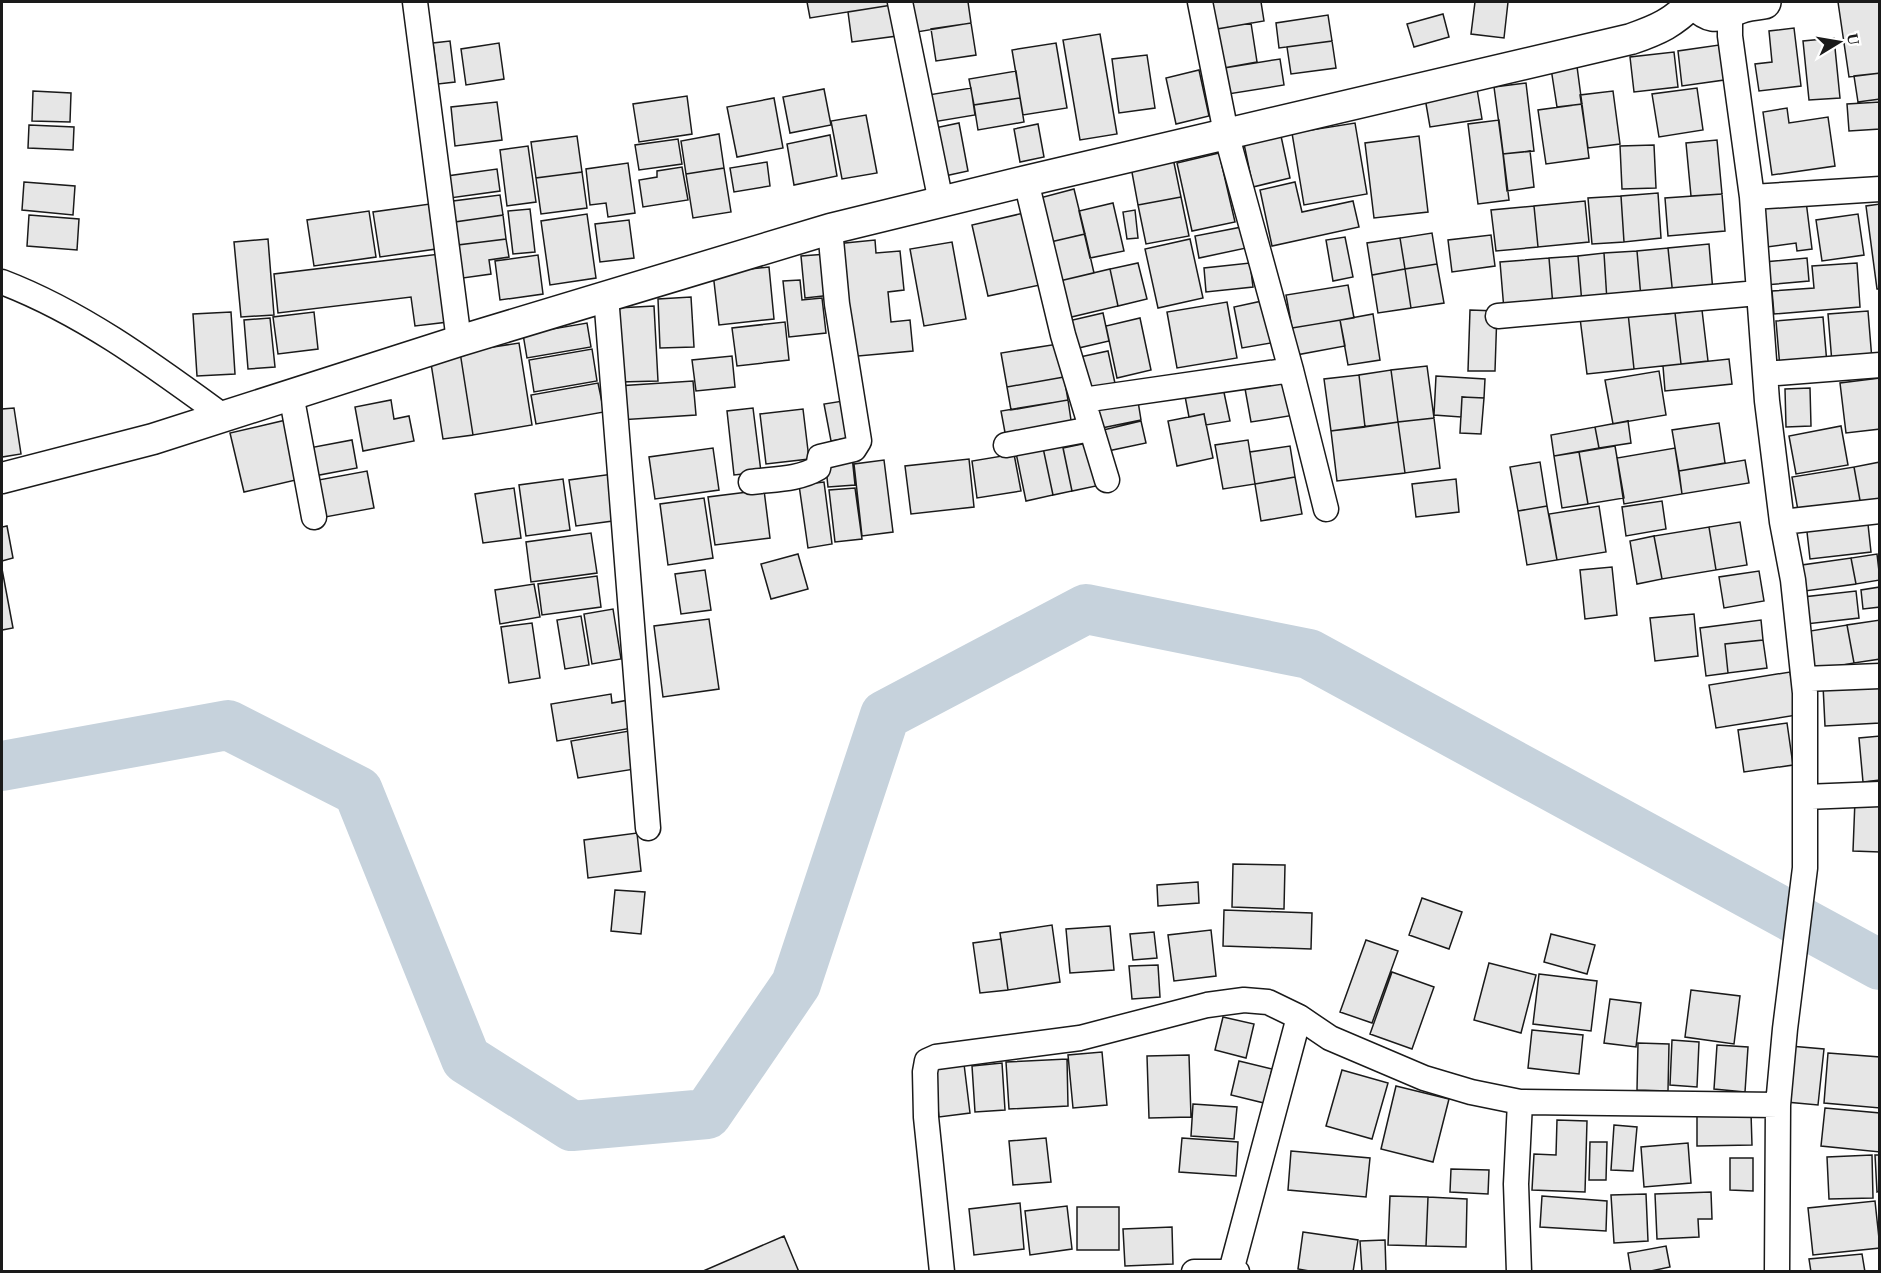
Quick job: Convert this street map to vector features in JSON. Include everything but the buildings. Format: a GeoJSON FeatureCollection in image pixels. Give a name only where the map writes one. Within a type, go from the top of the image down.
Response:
{"type":"FeatureCollection","features":[{"type":"Feature","properties":{"kind":"main road"},"geometry":{"type":"LineString","coordinates":[[1694,2],[1701,9],[1720,14],[1743,6]]}},
{"type":"Feature","properties":{"kind":"street"},"geometry":{"type":"LineString","coordinates":[[415,2],[459,341]]}},
{"type":"Feature","properties":{"kind":"street"},"geometry":{"type":"LineString","coordinates":[[900,2],[941,202]]}},
{"type":"Feature","properties":{"kind":"street"},"geometry":{"type":"LineString","coordinates":[[1200,2],[1226,133],[1291,370],[1326,509]]}},
{"type":"Feature","properties":{"kind":"street"},"geometry":{"type":"LineString","coordinates":[[2,478],[153,439],[459,341],[830,229],[1226,133],[1631,39],[1658,30],[1676,19],[1694,2]]}},
{"type":"Feature","properties":{"kind":"street"},"geometry":{"type":"LineString","coordinates":[[1743,6],[1730,36],[1752,197],[1765,374],[1782,522],[1793,580],[1804,679],[1805,868],[1778,1105],[1777,1272]]}},
{"type":"Feature","properties":{"kind":"street"},"geometry":{"type":"LineString","coordinates":[[1026,181],[1063,334],[1107,480]]}},
{"type":"Feature","properties":{"kind":"street"},"geometry":{"type":"LineString","coordinates":[[1752,197],[1880,189]]}},
{"type":"Feature","properties":{"kind":"street"},"geometry":{"type":"LineString","coordinates":[[751,482],[790,478],[810,473],[818,468],[820,457],[854,449],[858,445],[837,304],[830,229]]}},
{"type":"Feature","properties":{"kind":"street"},"geometry":{"type":"LineString","coordinates":[[2,282],[86,322],[159,369],[223,416]]}},
{"type":"Feature","properties":{"kind":"street"},"geometry":{"type":"LineString","coordinates":[[1498,316],[1758,293]]}},
{"type":"Feature","properties":{"kind":"street"},"geometry":{"type":"LineString","coordinates":[[606,296],[648,828]]}},
{"type":"Feature","properties":{"kind":"street"},"geometry":{"type":"LineString","coordinates":[[1765,374],[1880,365]]}},
{"type":"Feature","properties":{"kind":"street"},"geometry":{"type":"LineString","coordinates":[[1083,400],[1291,370]]}},
{"type":"Feature","properties":{"kind":"street"},"geometry":{"type":"LineString","coordinates":[[291,394],[314,517]]}},
{"type":"Feature","properties":{"kind":"street"},"geometry":{"type":"LineString","coordinates":[[1006,445],[1091,429]]}},
{"type":"Feature","properties":{"kind":"street"},"geometry":{"type":"LineString","coordinates":[[1782,522],[1880,511]]}},
{"type":"Feature","properties":{"kind":"street"},"geometry":{"type":"LineString","coordinates":[[1804,679],[1880,676]]}},
{"type":"Feature","properties":{"kind":"street"},"geometry":{"type":"LineString","coordinates":[[1805,797],[1880,794]]}},
{"type":"Feature","properties":{"kind":"street"},"geometry":{"type":"LineString","coordinates":[[942,1272],[926,1117],[925,1072],[927,1061],[930,1059],[1080,1038],[1207,1005],[1244,1000],[1268,1002],[1299,1017],[1330,1038],[1424,1078],[1471,1092],[1520,1102],[1778,1105]]}},
{"type":"Feature","properties":{"kind":"street"},"geometry":{"type":"LineString","coordinates":[[1194,1272],[1234,1271],[1299,1017]]}},
{"type":"Feature","properties":{"kind":"street"},"geometry":{"type":"LineString","coordinates":[[1519,1272],[1516,1184],[1520,1102]]}},
{"type":"Feature","properties":{"kind":"waterway"},"geometry":{"type":"LineString","coordinates":[[2,766],[228,725],[358,791],[466,1059],[572,1126],[707,1114],[796,984],[885,715],[1086,609],[1309,654],[1880,965]]}}]}
